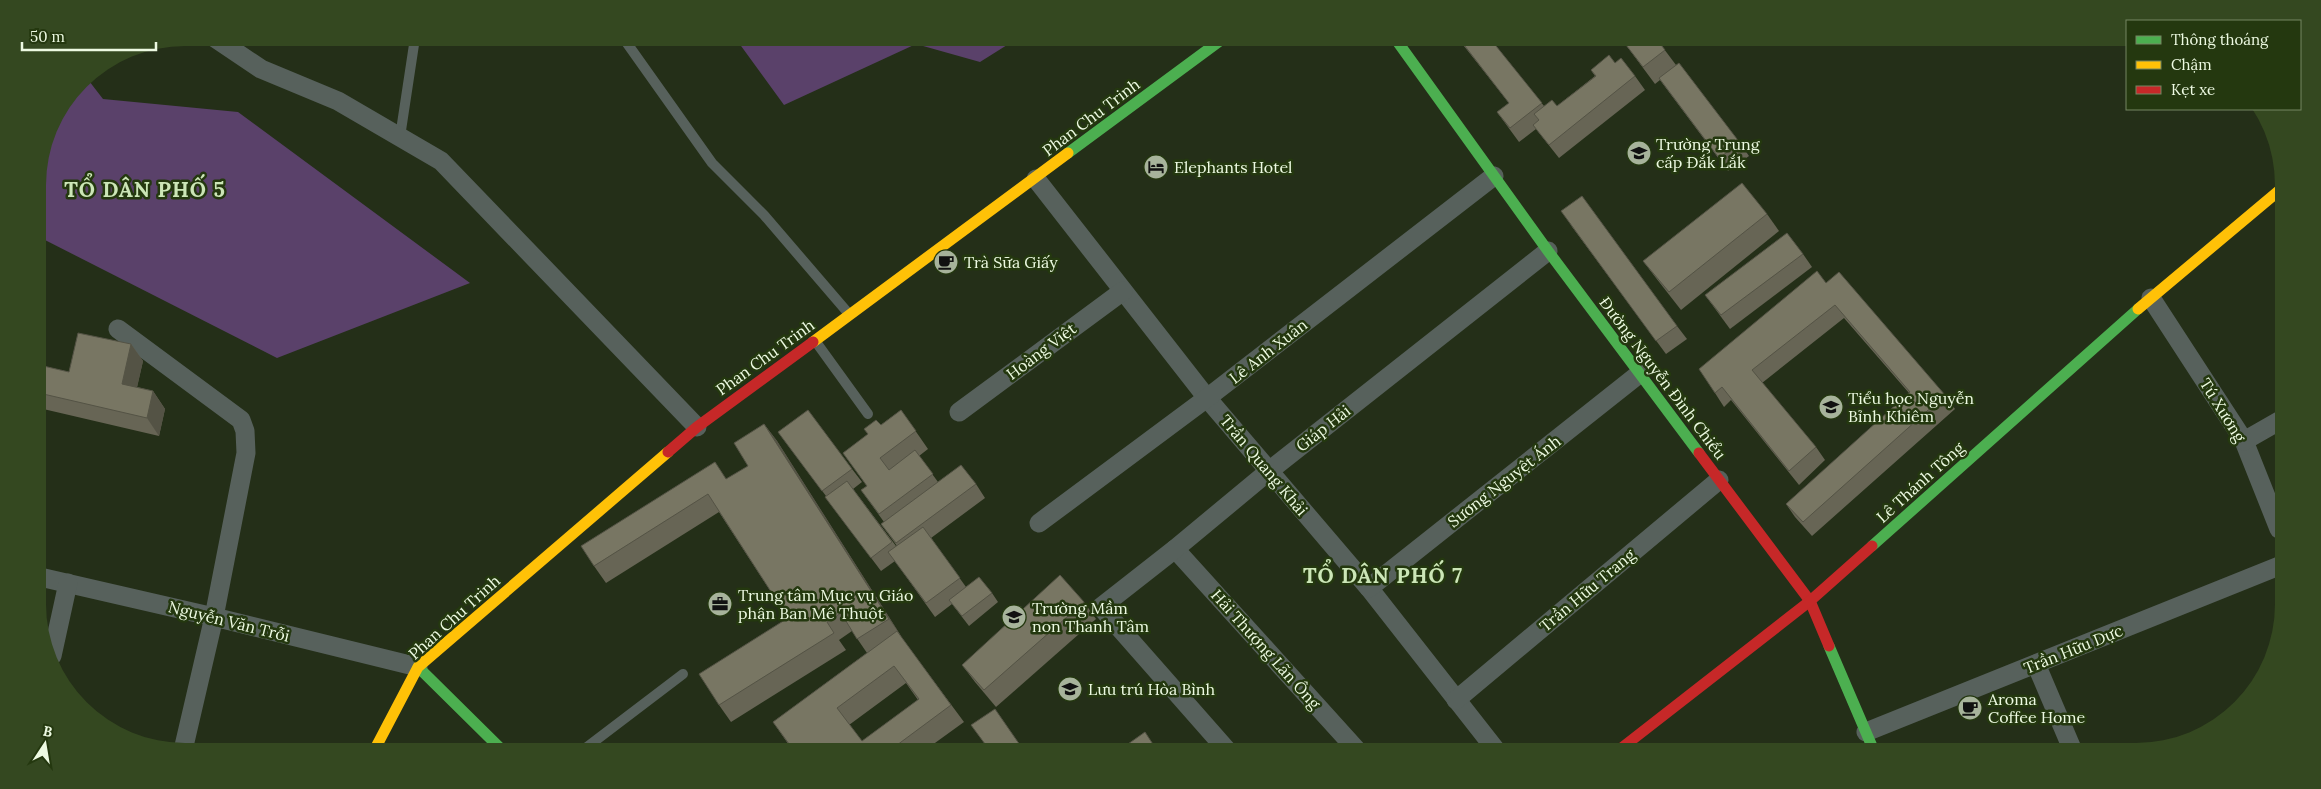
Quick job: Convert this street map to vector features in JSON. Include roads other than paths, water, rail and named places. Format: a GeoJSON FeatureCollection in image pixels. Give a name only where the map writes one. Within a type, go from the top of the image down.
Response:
{"type":"FeatureCollection","features":[{"type":"Feature","properties":{"kind":"main road","name":"Phan Chu Trinh"},"geometry":{"type":"LineString","coordinates":[[378,743],[418,667],[697,427],[1036,179],[1212,46]]}},
{"type":"Feature","properties":{"kind":"main road","name":"Đường Nguyễn Đình Chiểu"},"geometry":{"type":"LineString","coordinates":[[1401,46],[1548,251],[1810,601],[1871,742]]}},
{"type":"Feature","properties":{"kind":"main road","name":"Lê Thánh Tông"},"geometry":{"type":"LineString","coordinates":[[1629,742],[1810,601],[2151,298],[2275,193]]}},
{"type":"Feature","properties":{"kind":"main road"},"geometry":{"type":"LineString","coordinates":[[418,667],[495,743]]}},
{"type":"Feature","properties":{"kind":"street"},"geometry":{"type":"LineString","coordinates":[[228,47],[261,69],[338,101],[441,161],[697,427]]}},
{"type":"Feature","properties":{"kind":"street","name":"Lê Anh Xuân"},"geometry":{"type":"LineString","coordinates":[[1039,523],[1207,398],[1494,176]]}},
{"type":"Feature","properties":{"kind":"street","name":"Trần Quang Khải"},"geometry":{"type":"LineString","coordinates":[[1036,179],[1207,398],[1369,588],[1490,742]]}},
{"type":"Feature","properties":{"kind":"street","name":"Giáp Hải"},"geometry":{"type":"LineString","coordinates":[[1220,742],[1101,608],[1176,549],[1269,471],[1548,251]]}},
{"type":"Feature","properties":{"kind":"street","name":"Hoàng Việt"},"geometry":{"type":"LineString","coordinates":[[959,412],[1123,291]]}},
{"type":"Feature","properties":{"kind":"street","name":"Tú Xương"},"geometry":{"type":"LineString","coordinates":[[2151,298],[2244,441],[2275,519]]}},
{"type":"Feature","properties":{"kind":"street"},"geometry":{"type":"LineString","coordinates":[[118,328],[241,420],[245,431],[246,453],[214,617],[185,743]]}},
{"type":"Feature","properties":{"kind":"street","name":"Sương Nguyệt Ánh"},"geometry":{"type":"LineString","coordinates":[[1369,588],[1639,374]]}},
{"type":"Feature","properties":{"kind":"street"},"geometry":{"type":"LineString","coordinates":[[2244,441],[2275,423]]}},
{"type":"Feature","properties":{"kind":"street","name":"Trần Hữu Trang"},"geometry":{"type":"LineString","coordinates":[[1456,700],[1719,480]]}},
{"type":"Feature","properties":{"kind":"street","name":"Hải Thượng Lãn Ông"},"geometry":{"type":"LineString","coordinates":[[1176,549],[1350,742]]}},
{"type":"Feature","properties":{"kind":"street","name":"Trần Hữu Dực"},"geometry":{"type":"LineString","coordinates":[[1866,732],[2275,568]]}},
{"type":"Feature","properties":{"kind":"street","name":"Nguyễn Văn Trỗi"},"geometry":{"type":"LineString","coordinates":[[46,578],[418,667]]}},
{"type":"Feature","properties":{"kind":"street"},"geometry":{"type":"LineString","coordinates":[[54,648],[68,583]]}},
{"type":"Feature","properties":{"kind":"street"},"geometry":{"type":"LineString","coordinates":[[2036,664],[2070,742]]}},
{"type":"Feature","properties":{"kind":"lane"},"geometry":{"type":"LineString","coordinates":[[400,137],[414,47]]}},
{"type":"Feature","properties":{"kind":"lane"},"geometry":{"type":"LineString","coordinates":[[630,47],[712,163],[764,215],[850,315]]}},
{"type":"Feature","properties":{"kind":"lane"},"geometry":{"type":"LineString","coordinates":[[815,341],[868,414]]}},
{"type":"Feature","properties":{"kind":"lane"},"geometry":{"type":"LineString","coordinates":[[594,743],[683,674]]}},
{"type":"Feature","properties":{"kind":"place","name":"Trường Trung cấp Đắk Lắk"},"geometry":{"type":"Point","coordinates":[1639,153]}},
{"type":"Feature","properties":{"kind":"place","name":"Elephants Hotel"},"geometry":{"type":"Point","coordinates":[1156,167]}},
{"type":"Feature","properties":{"kind":"place","name":"Trà Sữa Giấy"},"geometry":{"type":"Point","coordinates":[946,262]}},
{"type":"Feature","properties":{"kind":"place","name":"Tiểu học Nguyễn Bỉnh Khiêm"},"geometry":{"type":"Point","coordinates":[1831,407]}},
{"type":"Feature","properties":{"kind":"place","name":"Trung tâm Mục vụ Giáo phận Ban Mê Thuột"},"geometry":{"type":"Point","coordinates":[720,604]}},
{"type":"Feature","properties":{"kind":"place","name":"Trường Mầm non Thanh Tâm"},"geometry":{"type":"Point","coordinates":[1014,617]}},
{"type":"Feature","properties":{"kind":"place","name":"Lưu trú Hòa Bình"},"geometry":{"type":"Point","coordinates":[1070,689]}},
{"type":"Feature","properties":{"kind":"place","name":"Aroma Coffee Home"},"geometry":{"type":"Point","coordinates":[1970,708]}},
{"type":"Feature","properties":{"kind":"district","name":"TỔ DÂN PHỐ 5"},"geometry":{"type":"Point","coordinates":[145,190]}},
{"type":"Feature","properties":{"kind":"district","name":"TỔ DÂN PHỐ 7"},"geometry":{"type":"Point","coordinates":[1383,576]}}]}
